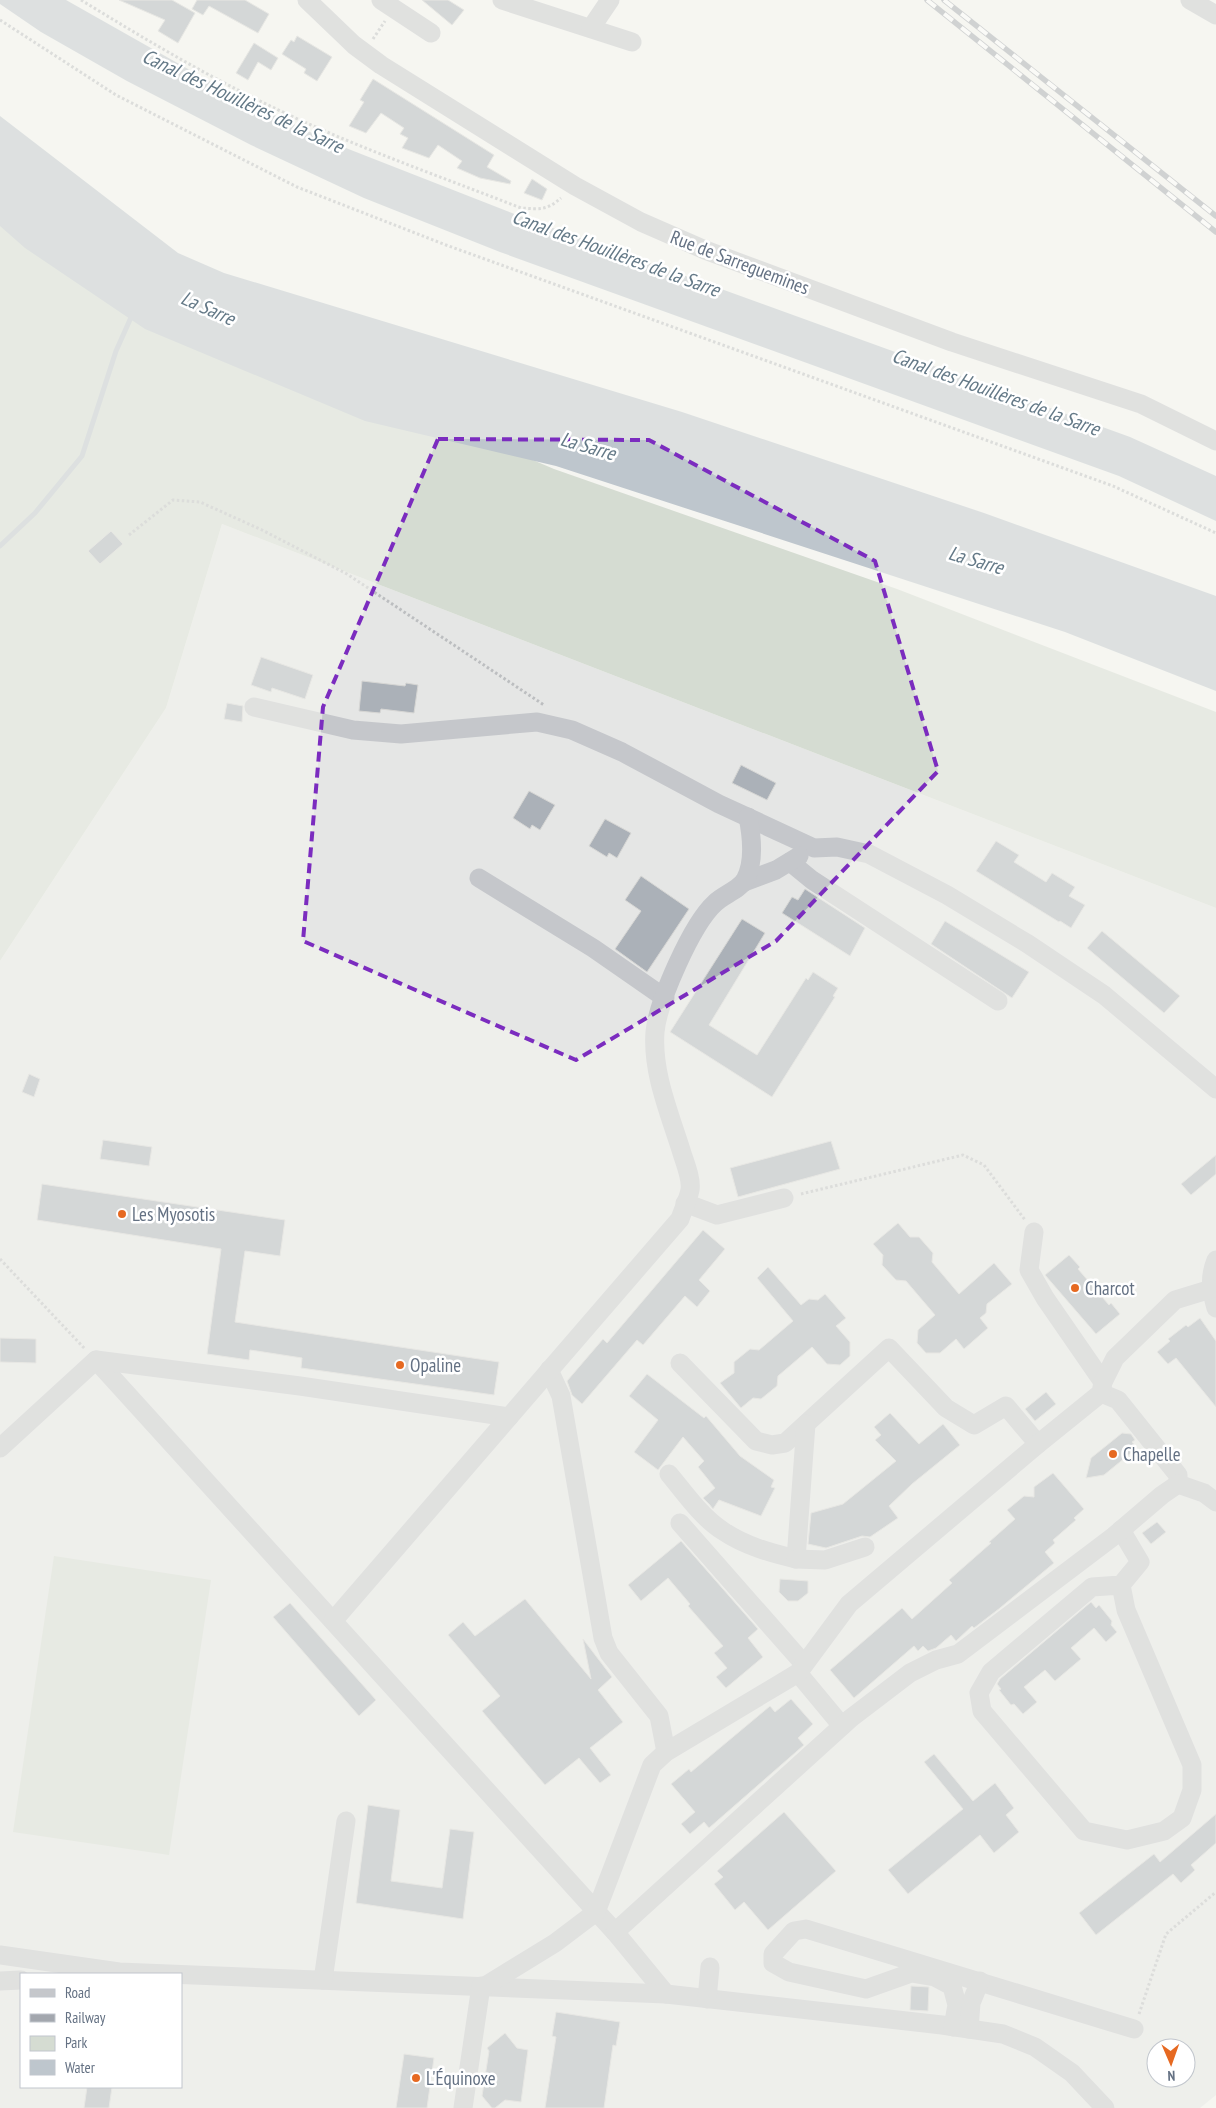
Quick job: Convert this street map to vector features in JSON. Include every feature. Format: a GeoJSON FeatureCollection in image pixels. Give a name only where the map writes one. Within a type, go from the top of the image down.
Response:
{"type":"FeatureCollection","features":[{"type":"Feature","properties":{"kind":"street","name":"Rue de Sarreguemines"},"geometry":{"type":"LineString","coordinates":[[307,0],[331,24],[365,53],[575,186],[641,222],[705,250],[952,342],[1141,404],[1216,441]]}},
{"type":"Feature","properties":{"kind":"street"},"geometry":{"type":"LineString","coordinates":[[502,0],[632,42]]}},
{"type":"Feature","properties":{"kind":"street"},"geometry":{"type":"LineString","coordinates":[[591,28],[610,0]]}},
{"type":"Feature","properties":{"kind":"street"},"geometry":{"type":"LineString","coordinates":[[1190,0],[1216,15]]}},
{"type":"Feature","properties":{"kind":"street"},"geometry":{"type":"LineString","coordinates":[[387,4],[431,33]]}},
{"type":"Feature","properties":{"kind":"street"},"geometry":{"type":"LineString","coordinates":[[254,707],[353,730],[401,734],[537,722],[572,730],[622,752],[720,804],[814,848],[837,847],[869,854],[947,895],[1028,944],[1104,995],[1216,1090]]}},
{"type":"Feature","properties":{"kind":"street"},"geometry":{"type":"LineString","coordinates":[[744,882],[751,864],[752,835],[748,818]]}},
{"type":"Feature","properties":{"kind":"street"},"geometry":{"type":"LineString","coordinates":[[333,1622],[680,1219],[690,1189],[686,1168],[654,1056],[655,1031],[665,998],[696,926],[715,903],[744,882],[776,870],[814,848]]}},
{"type":"Feature","properties":{"kind":"street"},"geometry":{"type":"LineString","coordinates":[[790,862],[812,880],[998,1000]]}},
{"type":"Feature","properties":{"kind":"street"},"geometry":{"type":"LineString","coordinates":[[479,878],[593,948],[665,998]]}},
{"type":"Feature","properties":{"kind":"street"},"geometry":{"type":"LineString","coordinates":[[685,1203],[717,1215],[784,1198]]}},
{"type":"Feature","properties":{"kind":"street"},"geometry":{"type":"LineString","coordinates":[[1034,1232],[1029,1270],[1102,1388],[1118,1400],[1178,1475],[1178,1484]]}},
{"type":"Feature","properties":{"kind":"street"},"geometry":{"type":"LineString","coordinates":[[1216,1260],[1210,1289],[1216,1308]]}},
{"type":"Feature","properties":{"kind":"street"},"geometry":{"type":"LineString","coordinates":[[463,2108],[483,1986],[555,1942],[596,1912],[652,1765],[666,1752],[801,1669],[849,1604],[1102,1388],[1115,1358],[1175,1300],[1210,1289]]}},
{"type":"Feature","properties":{"kind":"street"},"geometry":{"type":"LineString","coordinates":[[680,1363],[756,1441],[772,1445],[785,1443],[888,1348],[946,1408],[974,1425],[1006,1406],[1038,1444]]}},
{"type":"Feature","properties":{"kind":"street"},"geometry":{"type":"LineString","coordinates":[[0,1448],[96,1360],[300,1386],[509,1417]]}},
{"type":"Feature","properties":{"kind":"street"},"geometry":{"type":"LineString","coordinates":[[96,1360],[615,1932],[666,1994]]}},
{"type":"Feature","properties":{"kind":"street"},"geometry":{"type":"LineString","coordinates":[[549,1370],[561,1396],[603,1638],[609,1653],[659,1716],[666,1752]]}},
{"type":"Feature","properties":{"kind":"street"},"geometry":{"type":"LineString","coordinates":[[796,1559],[806,1424]]}},
{"type":"Feature","properties":{"kind":"street"},"geometry":{"type":"LineString","coordinates":[[669,1474],[700,1511],[722,1531],[766,1552],[796,1559],[825,1560],[865,1547]]}},
{"type":"Feature","properties":{"kind":"street"},"geometry":{"type":"LineString","coordinates":[[1178,1484],[1204,1493],[1216,1502]]}},
{"type":"Feature","properties":{"kind":"street"},"geometry":{"type":"LineString","coordinates":[[615,1932],[842,1726],[910,1673],[936,1660],[958,1654],[1121,1530],[1178,1484]]}},
{"type":"Feature","properties":{"kind":"street"},"geometry":{"type":"LineString","coordinates":[[680,1523],[801,1669],[842,1726]]}},
{"type":"Feature","properties":{"kind":"street"},"geometry":{"type":"LineString","coordinates":[[1121,1530],[1140,1562],[1121,1585],[1092,1587],[991,1672],[979,1693],[982,1711],[1084,1832],[1128,1840],[1164,1831],[1182,1818],[1192,1790],[1192,1765],[1126,1610],[1121,1585]]}},
{"type":"Feature","properties":{"kind":"street"},"geometry":{"type":"LineString","coordinates":[[323,1980],[346,1820]]}},
{"type":"Feature","properties":{"kind":"street"},"geometry":{"type":"LineString","coordinates":[[866,1989],[789,1972],[773,1963],[773,1954],[794,1931],[806,1929],[1134,2029]]}},
{"type":"Feature","properties":{"kind":"street"},"geometry":{"type":"LineString","coordinates":[[0,1955],[74,1970],[144,1973]]}},
{"type":"Feature","properties":{"kind":"street"},"geometry":{"type":"LineString","coordinates":[[707,1999],[710,1967]]}},
{"type":"Feature","properties":{"kind":"street"},"geometry":{"type":"LineString","coordinates":[[837,2013],[866,1989],[910,1973],[935,1976],[952,1986],[961,2028]]}},
{"type":"Feature","properties":{"kind":"street"},"geometry":{"type":"LineString","coordinates":[[182,1974],[666,1994],[1003,2034],[1035,2047],[1072,2073],[1106,2108]]}},
{"type":"Feature","properties":{"kind":"street"},"geometry":{"type":"LineString","coordinates":[[0,1981],[20,1980]]}},
{"type":"Feature","properties":{"kind":"street"},"geometry":{"type":"LineString","coordinates":[[961,2028],[980,1981]]}},
{"type":"Feature","properties":{"kind":"path"},"geometry":{"type":"LineString","coordinates":[[81,0],[165,51],[261,102],[353,142],[521,208],[541,209],[550,207],[575,186]]}},
{"type":"Feature","properties":{"kind":"path"},"geometry":{"type":"LineString","coordinates":[[365,53],[387,4]]}},
{"type":"Feature","properties":{"kind":"path"},"geometry":{"type":"LineString","coordinates":[[0,20],[116,95],[297,187],[446,245],[1103,482],[1216,533]]}},
{"type":"Feature","properties":{"kind":"path"},"geometry":{"type":"LineString","coordinates":[[129,535],[173,500],[200,502],[254,526],[347,574],[504,678],[544,705],[550,725]]}},
{"type":"Feature","properties":{"kind":"path"},"geometry":{"type":"LineString","coordinates":[[784,1198],[963,1154],[984,1165],[1034,1232]]}},
{"type":"Feature","properties":{"kind":"path"},"geometry":{"type":"LineString","coordinates":[[0,1259],[96,1360]]}},
{"type":"Feature","properties":{"kind":"path"},"geometry":{"type":"LineString","coordinates":[[1134,2029],[1166,1934],[1216,1892]]}},
{"type":"Feature","properties":{"kind":"highlighted area"},"geometry":{"type":"Polygon","coordinates":[[[438,439],[649,440],[875,561],[938,771],[776,941],[576,1060],[303,941],[323,707],[438,439]]]}},
{"type":"Feature","properties":{"kind":"shaded area"},"geometry":{"type":"Polygon","coordinates":[[[222,524],[1216,908],[1216,2095],[1200,2108],[0,2108],[0,961],[166,708],[222,524]]]}},
{"type":"Feature","properties":{"kind":"green space"},"geometry":{"type":"Polygon","coordinates":[[[0,214],[40,251],[554,469],[897,589],[1216,712],[1216,908],[222,524],[166,708],[0,961],[0,214]]]}},
{"type":"Feature","properties":{"kind":"green space"},"geometry":{"type":"Polygon","coordinates":[[[54,1556],[211,1580],[169,1855],[13,1832],[54,1556]]]}},
{"type":"Feature","properties":{"kind":"water","name":"Canal des Houillères de la Sarre"},"geometry":{"type":"Polygon","coordinates":[[[0,0],[66,0],[241,99],[333,143],[517,215],[1130,437],[1216,476],[1216,521],[1119,476],[500,252],[364,198],[251,145],[127,81],[41,32],[0,4],[0,0]]]}},
{"type":"Feature","properties":{"kind":"water","name":"La Sarre"},"geometry":{"type":"Polygon","coordinates":[[[0,116],[178,253],[224,273],[682,412],[984,513],[1216,596],[1216,691],[1065,632],[556,466],[365,421],[145,329],[25,248],[0,226],[0,116]]]}},
{"type":"Feature","properties":{"kind":"building"},"geometry":{"type":"Polygon","coordinates":[[[119,0],[172,0],[195,13],[178,43],[158,31],[165,20],[119,0]]]}},
{"type":"Feature","properties":{"kind":"building"},"geometry":{"type":"Polygon","coordinates":[[[197,0],[245,0],[269,14],[258,33],[209,6],[203,15],[192,9],[197,0]]]}},
{"type":"Feature","properties":{"kind":"building"},"geometry":{"type":"Polygon","coordinates":[[[422,0],[448,0],[464,10],[452,25],[422,0]]]}},
{"type":"Feature","properties":{"kind":"building"},"geometry":{"type":"Polygon","coordinates":[[[297,36],[332,57],[317,81],[304,73],[306,69],[282,54],[291,40],[294,42],[297,36]]]}},
{"type":"Feature","properties":{"kind":"building"},"geometry":{"type":"Polygon","coordinates":[[[254,43],[278,58],[271,70],[258,62],[248,80],[236,73],[254,43]]]}},
{"type":"Feature","properties":{"kind":"building"},"geometry":{"type":"Polygon","coordinates":[[[373,79],[494,155],[487,167],[511,181],[510,184],[480,178],[457,168],[462,161],[438,145],[429,158],[402,148],[408,138],[400,134],[404,128],[381,113],[366,133],[349,126],[364,102],[360,100],[373,79]]]}},
{"type":"Feature","properties":{"kind":"building"},"geometry":{"type":"Polygon","coordinates":[[[532,179],[547,189],[542,200],[524,193],[532,179]]]}},
{"type":"Feature","properties":{"kind":"building"},"geometry":{"type":"Polygon","coordinates":[[[111,531],[123,544],[100,564],[88,551],[111,531]]]}},
{"type":"Feature","properties":{"kind":"building"},"geometry":{"type":"Polygon","coordinates":[[[261,657],[313,675],[305,699],[272,688],[271,692],[251,685],[261,657]]]}},
{"type":"Feature","properties":{"kind":"building"},"geometry":{"type":"Polygon","coordinates":[[[362,681],[405,686],[406,683],[418,685],[414,713],[381,709],[380,713],[359,711],[362,681]]]}},
{"type":"Feature","properties":{"kind":"building"},"geometry":{"type":"Polygon","coordinates":[[[227,703],[243,706],[242,722],[224,719],[227,703]]]}},
{"type":"Feature","properties":{"kind":"building"},"geometry":{"type":"Polygon","coordinates":[[[741,765],[776,783],[767,800],[732,783],[741,765]]]}},
{"type":"Feature","properties":{"kind":"building"},"geometry":{"type":"Polygon","coordinates":[[[529,791],[555,805],[540,830],[532,825],[530,829],[513,818],[529,791]]]}},
{"type":"Feature","properties":{"kind":"building"},"geometry":{"type":"Polygon","coordinates":[[[605,819],[631,833],[617,858],[609,853],[607,857],[589,846],[605,819]]]}},
{"type":"Feature","properties":{"kind":"building"},"geometry":{"type":"Polygon","coordinates":[[[996,841],[1019,855],[1014,862],[1046,882],[1052,873],[1075,887],[1069,896],[1085,905],[1071,928],[976,871],[996,841]]]}},
{"type":"Feature","properties":{"kind":"building"},"geometry":{"type":"Polygon","coordinates":[[[641,876],[689,909],[647,972],[615,949],[641,911],[625,900],[641,876]]]}},
{"type":"Feature","properties":{"kind":"building"},"geometry":{"type":"Polygon","coordinates":[[[805,889],[865,928],[850,956],[782,913],[792,897],[798,900],[805,889]]]}},
{"type":"Feature","properties":{"kind":"building"},"geometry":{"type":"Polygon","coordinates":[[[742,919],[765,933],[709,1025],[757,1055],[806,978],[808,980],[813,972],[838,988],[833,996],[835,997],[772,1097],[670,1032],[742,919]]]}},
{"type":"Feature","properties":{"kind":"building"},"geometry":{"type":"Polygon","coordinates":[[[945,921],[1029,972],[1012,998],[931,944],[945,921]]]}},
{"type":"Feature","properties":{"kind":"building"},"geometry":{"type":"Polygon","coordinates":[[[1102,931],[1180,996],[1164,1013],[1087,948],[1102,931]]]}},
{"type":"Feature","properties":{"kind":"building"},"geometry":{"type":"Polygon","coordinates":[[[29,1074],[40,1079],[34,1097],[22,1092],[29,1074]]]}},
{"type":"Feature","properties":{"kind":"building"},"geometry":{"type":"Polygon","coordinates":[[[103,1140],[152,1147],[149,1166],[100,1159],[103,1140]]]}},
{"type":"Feature","properties":{"kind":"building"},"geometry":{"type":"Polygon","coordinates":[[[831,1141],[840,1169],[738,1197],[730,1168],[831,1141]]]}},
{"type":"Feature","properties":{"kind":"building"},"geometry":{"type":"Polygon","coordinates":[[[1216,1155],[1216,1174],[1191,1195],[1181,1184],[1216,1155]]]}},
{"type":"Feature","properties":{"kind":"building"},"geometry":{"type":"Polygon","coordinates":[[[42,1184],[285,1220],[280,1256],[245,1251],[235,1322],[499,1362],[494,1395],[301,1368],[302,1358],[250,1350],[249,1360],[207,1354],[221,1249],[37,1220],[42,1184]]]}},
{"type":"Feature","properties":{"kind":"building"},"geometry":{"type":"Polygon","coordinates":[[[898,1223],[910,1237],[919,1237],[933,1253],[932,1262],[959,1294],[994,1263],[1012,1284],[987,1304],[986,1313],[980,1318],[988,1328],[964,1349],[956,1339],[940,1353],[926,1353],[917,1343],[918,1330],[935,1315],[906,1281],[896,1280],[882,1265],[883,1255],[873,1244],[898,1223]]]}},
{"type":"Feature","properties":{"kind":"building"},"geometry":{"type":"Polygon","coordinates":[[[703,1230],[725,1249],[699,1280],[710,1291],[697,1307],[685,1296],[643,1345],[637,1340],[582,1404],[572,1395],[567,1381],[603,1339],[607,1343],[703,1230]]]}},
{"type":"Feature","properties":{"kind":"building","name":"Charcot"},"geometry":{"type":"Polygon","coordinates":[[[1069,1255],[1080,1267],[1078,1269],[1109,1305],[1111,1303],[1120,1314],[1096,1334],[1045,1275],[1069,1255]]]}},
{"type":"Feature","properties":{"kind":"building"},"geometry":{"type":"Polygon","coordinates":[[[768,1267],[801,1305],[809,1299],[818,1300],[825,1294],[846,1318],[836,1326],[850,1342],[850,1356],[840,1365],[827,1364],[812,1347],[778,1376],[777,1386],[761,1399],[753,1398],[741,1408],[720,1383],[734,1373],[734,1362],[750,1349],[759,1350],[793,1321],[757,1278],[768,1267]]]}},
{"type":"Feature","properties":{"kind":"building"},"geometry":{"type":"Polygon","coordinates":[[[1200,1318],[1216,1341],[1216,1407],[1176,1358],[1168,1364],[1157,1352],[1170,1341],[1168,1339],[1186,1325],[1188,1327],[1200,1318]]]}},
{"type":"Feature","properties":{"kind":"building"},"geometry":{"type":"Polygon","coordinates":[[[0,1338],[36,1339],[36,1363],[0,1362],[0,1338]]]}},
{"type":"Feature","properties":{"kind":"building"},"geometry":{"type":"Polygon","coordinates":[[[647,1374],[704,1418],[706,1416],[740,1456],[774,1480],[771,1487],[775,1488],[761,1516],[719,1500],[713,1509],[703,1498],[715,1488],[698,1467],[704,1461],[683,1437],[658,1470],[634,1452],[658,1420],[629,1396],[647,1374]]]}},
{"type":"Feature","properties":{"kind":"building"},"geometry":{"type":"Polygon","coordinates":[[[1046,1392],[1056,1404],[1035,1421],[1025,1409],[1046,1392]]]}},
{"type":"Feature","properties":{"kind":"building"},"geometry":{"type":"Polygon","coordinates":[[[890,1413],[919,1444],[943,1424],[960,1445],[912,1484],[889,1506],[898,1518],[870,1537],[862,1536],[826,1548],[808,1544],[811,1513],[843,1504],[896,1461],[875,1440],[881,1435],[874,1427],[890,1413]]]}},
{"type":"Feature","properties":{"kind":"building","name":"Chapelle"},"geometry":{"type":"Polygon","coordinates":[[[1122,1433],[1131,1434],[1135,1440],[1132,1442],[1137,1448],[1104,1475],[1086,1478],[1091,1458],[1122,1433]]]}},
{"type":"Feature","properties":{"kind":"building"},"geometry":{"type":"Polygon","coordinates":[[[1053,1473],[1084,1509],[1074,1518],[1076,1520],[1053,1540],[1055,1543],[1045,1552],[1054,1563],[974,1628],[972,1626],[956,1641],[951,1635],[936,1648],[928,1651],[923,1646],[918,1651],[914,1646],[854,1698],[830,1670],[902,1608],[912,1619],[952,1583],[949,1580],[1015,1519],[1007,1510],[1024,1496],[1034,1497],[1034,1487],[1053,1473]]]}},
{"type":"Feature","properties":{"kind":"building"},"geometry":{"type":"Polygon","coordinates":[[[1157,1522],[1166,1532],[1151,1544],[1142,1533],[1157,1522]]]}},
{"type":"Feature","properties":{"kind":"building"},"geometry":{"type":"Polygon","coordinates":[[[681,1541],[758,1629],[748,1638],[763,1657],[726,1688],[716,1677],[727,1668],[714,1653],[723,1646],[688,1606],[690,1604],[668,1578],[641,1601],[628,1585],[681,1541]]]}},
{"type":"Feature","properties":{"kind":"building"},"geometry":{"type":"Polygon","coordinates":[[[780,1579],[808,1581],[808,1593],[798,1601],[788,1601],[779,1592],[780,1579]]]}},
{"type":"Feature","properties":{"kind":"building"},"geometry":{"type":"Polygon","coordinates":[[[525,1599],[591,1679],[583,1639],[612,1677],[598,1690],[623,1722],[590,1748],[611,1775],[600,1783],[579,1758],[545,1785],[482,1711],[500,1696],[448,1635],[463,1622],[475,1636],[525,1599]]]}},
{"type":"Feature","properties":{"kind":"building"},"geometry":{"type":"Polygon","coordinates":[[[1091,1602],[1096,1608],[1099,1605],[1112,1621],[1111,1625],[1117,1632],[1106,1642],[1094,1628],[1071,1648],[1081,1659],[1055,1681],[1045,1670],[1024,1687],[1037,1702],[1023,1714],[1014,1704],[1011,1705],[999,1690],[1001,1689],[997,1684],[1000,1679],[1091,1602]]]}},
{"type":"Feature","properties":{"kind":"building"},"geometry":{"type":"Polygon","coordinates":[[[290,1603],[376,1700],[359,1716],[273,1617],[290,1603]]]}},
{"type":"Feature","properties":{"kind":"building"},"geometry":{"type":"Polygon","coordinates":[[[791,1699],[813,1724],[798,1738],[804,1745],[709,1828],[704,1822],[690,1834],[681,1824],[695,1812],[671,1784],[689,1769],[691,1772],[770,1706],[775,1712],[791,1699]]]}},
{"type":"Feature","properties":{"kind":"building"},"geometry":{"type":"Polygon","coordinates":[[[934,1754],[973,1801],[995,1783],[1014,1808],[1006,1815],[1019,1832],[994,1853],[980,1835],[908,1894],[888,1870],[963,1809],[924,1762],[934,1754]]]}},
{"type":"Feature","properties":{"kind":"building"},"geometry":{"type":"Polygon","coordinates":[[[368,1805],[400,1810],[391,1881],[442,1888],[450,1829],[474,1832],[463,1919],[356,1903],[368,1805]]]}},
{"type":"Feature","properties":{"kind":"building"},"geometry":{"type":"Polygon","coordinates":[[[784,1812],[836,1871],[768,1930],[744,1902],[735,1910],[714,1884],[723,1877],[717,1871],[784,1812]]]}},
{"type":"Feature","properties":{"kind":"building"},"geometry":{"type":"Polygon","coordinates":[[[1216,1814],[1216,1843],[1191,1865],[1195,1870],[1181,1883],[1173,1874],[1096,1935],[1079,1913],[1154,1854],[1160,1862],[1216,1814]]]}},
{"type":"Feature","properties":{"kind":"building"},"geometry":{"type":"Polygon","coordinates":[[[911,1986],[929,1987],[928,2011],[910,2010],[911,1986]]]}},
{"type":"Feature","properties":{"kind":"building"},"geometry":{"type":"Polygon","coordinates":[[[556,2012],[620,2022],[616,2046],[613,2045],[604,2108],[545,2108],[556,2037],[552,2036],[556,2012]]]}},
{"type":"Feature","properties":{"kind":"building"},"geometry":{"type":"Polygon","coordinates":[[[505,2033],[517,2048],[528,2050],[521,2102],[505,2100],[495,2108],[492,2108],[482,2096],[489,2051],[487,2048],[505,2033]]]}},
{"type":"Feature","properties":{"kind":"building","name":"L'Équinoxe"},"geometry":{"type":"Polygon","coordinates":[[[404,2054],[434,2058],[427,2108],[396,2108],[404,2054]]]}},
{"type":"Feature","properties":{"kind":"building"},"geometry":{"type":"Polygon","coordinates":[[[87,2088],[112,2088],[109,2108],[84,2108],[87,2088]]]}},
{"type":"Feature","properties":{"kind":"waterway"},"geometry":{"type":"LineString","coordinates":[[0,546],[35,513],[82,456],[116,351],[133,313]]}},
{"type":"Feature","properties":{"kind":"railway"},"geometry":{"type":"LineString","coordinates":[[927,0],[1216,232]]}},
{"type":"Feature","properties":{"kind":"railway"},"geometry":{"type":"LineString","coordinates":[[944,0],[1216,216]]}},
{"type":"Feature","properties":{"kind":"place","name":"Les Myosotis"},"geometry":{"type":"Point","coordinates":[122,1214]}},
{"type":"Feature","properties":{"kind":"place","name":"Charcot"},"geometry":{"type":"Point","coordinates":[1075,1288]}},
{"type":"Feature","properties":{"kind":"place","name":"Opaline"},"geometry":{"type":"Point","coordinates":[400,1365]}},
{"type":"Feature","properties":{"kind":"place","name":"Chapelle"},"geometry":{"type":"Point","coordinates":[1113,1454]}},
{"type":"Feature","properties":{"kind":"place","name":"L'Équinoxe"},"geometry":{"type":"Point","coordinates":[416,2078]}}]}
